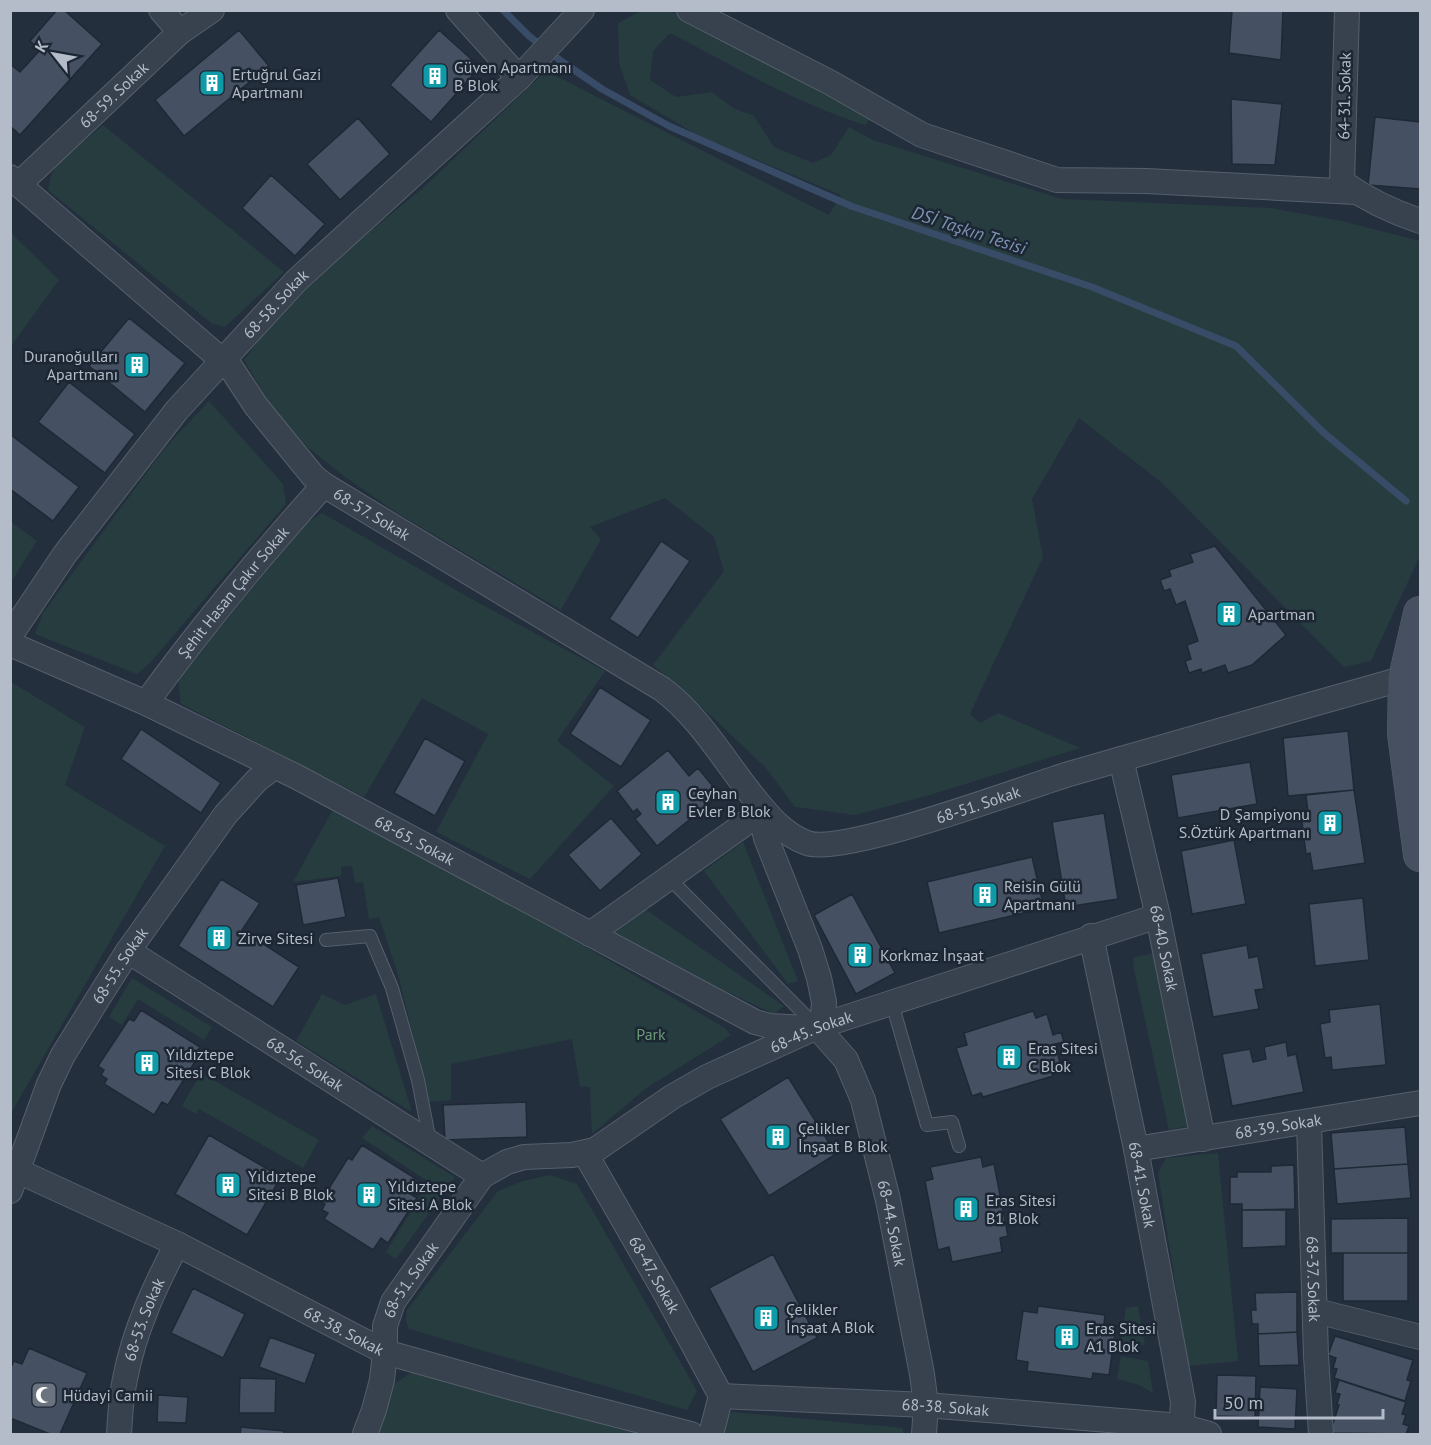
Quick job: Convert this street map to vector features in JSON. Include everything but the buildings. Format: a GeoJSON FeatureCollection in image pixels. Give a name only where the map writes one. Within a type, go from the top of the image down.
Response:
{"type":"FeatureCollection","features":[{"type":"Feature","properties":{"kind":"street"},"geometry":{"type":"LineString","coordinates":[[161,10],[180,32]]}},
{"type":"Feature","properties":{"kind":"street","name":"68-59. Sokak"},"geometry":{"type":"LineString","coordinates":[[15,180],[180,32],[212,10]]}},
{"type":"Feature","properties":{"kind":"street"},"geometry":{"type":"LineString","coordinates":[[458,10],[527,70]]}},
{"type":"Feature","properties":{"kind":"street","name":"68-58. Sokak"},"geometry":{"type":"LineString","coordinates":[[10,636],[65,554],[177,410],[297,280],[527,70],[582,10]]}},
{"type":"Feature","properties":{"kind":"street"},"geometry":{"type":"LineString","coordinates":[[689,10],[831,82],[922,135],[1057,180],[1349,187],[1401,214],[1420,220]]}},
{"type":"Feature","properties":{"kind":"street","name":"64-31. Sokak"},"geometry":{"type":"LineString","coordinates":[[1347,10],[1349,187]]}},
{"type":"Feature","properties":{"kind":"street","name":"68-57. Sokak"},"geometry":{"type":"LineString","coordinates":[[15,180],[224,361],[246,388],[255,406],[302,464],[324,485],[677,700],[764,810]]}},
{"type":"Feature","properties":{"kind":"street","name":"Şehit Hasan Çakır Sokak"},"geometry":{"type":"LineString","coordinates":[[146,703],[262,553],[324,485]]}},
{"type":"Feature","properties":{"kind":"street"},"geometry":{"type":"LineString","coordinates":[[1420,613],[1405,678],[1404,734],[1420,855]]}},
{"type":"Feature","properties":{"kind":"street","name":"68-65. Sokak"},"geometry":{"type":"LineString","coordinates":[[10,644],[146,703],[297,777],[755,1022],[784,1028],[818,1027]]}},
{"type":"Feature","properties":{"kind":"street","name":"68-51. Sokak"},"geometry":{"type":"LineString","coordinates":[[764,810],[772,819],[802,841],[814,845],[874,836],[1121,759],[1405,678]]}},
{"type":"Feature","properties":{"kind":"street","name":"68-40. Sokak"},"geometry":{"type":"LineString","coordinates":[[1121,759],[1158,916],[1203,1138]]}},
{"type":"Feature","properties":{"kind":"street","name":"68-55. Sokak"},"geometry":{"type":"LineString","coordinates":[[14,1181],[37,1113],[63,1055],[128,951],[241,796],[274,767]]}},
{"type":"Feature","properties":{"kind":"street"},"geometry":{"type":"LineString","coordinates":[[590,934],[764,810]]}},
{"type":"Feature","properties":{"kind":"street"},"geometry":{"type":"LineString","coordinates":[[764,810],[762,820],[766,838],[810,949],[819,978],[824,1002],[823,1015],[818,1027]]}},
{"type":"Feature","properties":{"kind":"street","name":"68-45. Sokak"},"geometry":{"type":"LineString","coordinates":[[482,1176],[507,1162],[524,1158],[585,1153],[604,1144],[672,1097],[707,1077],[818,1027],[1158,916]]}},
{"type":"Feature","properties":{"kind":"street","name":"68-41. Sokak"},"geometry":{"type":"LineString","coordinates":[[1091,936],[1136,1149],[1183,1402],[1181,1430]]}},
{"type":"Feature","properties":{"kind":"street","name":"68-56. Sokak"},"geometry":{"type":"LineString","coordinates":[[128,951],[482,1176]]}},
{"type":"Feature","properties":{"kind":"street","name":"68-44. Sokak"},"geometry":{"type":"LineString","coordinates":[[818,1027],[846,1060],[863,1100],[888,1200],[913,1326],[926,1405],[924,1434]]}},
{"type":"Feature","properties":{"kind":"street","name":"68-39. Sokak"},"geometry":{"type":"LineString","coordinates":[[1136,1149],[1309,1123],[1420,1103]]}},
{"type":"Feature","properties":{"kind":"street","name":"68-37. Sokak"},"geometry":{"type":"LineString","coordinates":[[1309,1123],[1316,1356],[1321,1434]]}},
{"type":"Feature","properties":{"kind":"street","name":"68-47. Sokak"},"geometry":{"type":"LineString","coordinates":[[585,1153],[666,1294],[721,1396]]}},
{"type":"Feature","properties":{"kind":"street","name":"68-51. Sokak"},"geometry":{"type":"LineString","coordinates":[[364,1434],[374,1410],[382,1380],[385,1326],[393,1302],[482,1176]]}},
{"type":"Feature","properties":{"kind":"street","name":"68-38. Sokak"},"geometry":{"type":"LineString","coordinates":[[14,1181],[177,1244],[385,1352],[691,1434]]}},
{"type":"Feature","properties":{"kind":"street","name":"68-53. Sokak"},"geometry":{"type":"LineString","coordinates":[[118,1434],[125,1378],[133,1348],[147,1306],[177,1244]]}},
{"type":"Feature","properties":{"kind":"street"},"geometry":{"type":"LineString","coordinates":[[1316,1311],[1420,1337]]}},
{"type":"Feature","properties":{"kind":"street"},"geometry":{"type":"LineString","coordinates":[[711,1434],[721,1396]]}},
{"type":"Feature","properties":{"kind":"street","name":"68-38. Sokak"},"geometry":{"type":"LineString","coordinates":[[721,1396],[926,1405],[1209,1434]]}},
{"type":"Feature","properties":{"kind":"lane","name":"68-44. Sokak"},"geometry":{"type":"LineString","coordinates":[[669,878],[818,1027]]}},
{"type":"Feature","properties":{"kind":"lane"},"geometry":{"type":"LineString","coordinates":[[326,940],[370,936],[392,988],[418,1080],[430,1143]]}},
{"type":"Feature","properties":{"kind":"lane"},"geometry":{"type":"LineString","coordinates":[[892,1004],[927,1125],[952,1122],[959,1146]]}},
{"type":"Feature","properties":{"kind":"green space"},"geometry":{"type":"Polygon","coordinates":[[[641,11],[665,11],[679,14],[876,112],[865,125],[839,116],[765,83],[670,33],[653,51],[650,80],[676,97],[712,92],[733,108],[754,116],[774,147],[813,163],[831,155],[849,127],[873,140],[1062,199],[1271,208],[1342,221],[1420,241],[1420,556],[1371,661],[1344,667],[1162,483],[1079,418],[1032,499],[1043,557],[970,714],[980,723],[998,713],[1080,748],[930,795],[855,815],[795,807],[766,768],[653,665],[724,571],[714,537],[665,498],[590,527],[601,539],[561,610],[397,513],[306,446],[271,406],[244,360],[278,315],[330,264],[423,188],[546,71],[829,215],[841,195],[699,136],[630,95],[619,63],[618,23],[641,11]]]}},
{"type":"Feature","properties":{"kind":"green space"},"geometry":{"type":"Polygon","coordinates":[[[103,125],[284,272],[225,327],[211,323],[48,190],[56,165],[103,125]]]}},
{"type":"Feature","properties":{"kind":"green space"},"geometry":{"type":"Polygon","coordinates":[[[11,233],[59,280],[11,346],[11,233]]]}},
{"type":"Feature","properties":{"kind":"green space"},"geometry":{"type":"Polygon","coordinates":[[[209,401],[283,484],[286,504],[150,663],[137,674],[35,634],[43,613],[165,448],[209,401]]]}},
{"type":"Feature","properties":{"kind":"green space"},"geometry":{"type":"Polygon","coordinates":[[[322,513],[477,602],[605,671],[557,741],[614,786],[530,879],[436,832],[488,734],[422,698],[364,797],[181,704],[178,679],[305,524],[322,513]]]}},
{"type":"Feature","properties":{"kind":"green space"},"geometry":{"type":"Polygon","coordinates":[[[11,522],[37,541],[11,582],[11,522]]]}},
{"type":"Feature","properties":{"kind":"green space"},"geometry":{"type":"Polygon","coordinates":[[[11,682],[85,727],[65,785],[165,846],[11,1113],[11,682]]]}},
{"type":"Feature","properties":{"kind":"green space","name":"Park"},"geometry":{"type":"Polygon","coordinates":[[[332,811],[391,836],[538,915],[591,950],[725,1028],[731,1035],[645,1089],[592,1134],[590,1087],[580,1086],[572,1039],[451,1064],[451,1100],[429,1102],[399,978],[379,917],[369,919],[363,882],[355,883],[352,866],[341,867],[341,876],[293,882],[332,811]]]}},
{"type":"Feature","properties":{"kind":"green space"},"geometry":{"type":"Polygon","coordinates":[[[743,842],[798,981],[788,984],[704,871],[743,842]]]}},
{"type":"Feature","properties":{"kind":"green space"},"geometry":{"type":"Polygon","coordinates":[[[645,909],[784,1006],[774,1014],[610,937],[645,909]]]}},
{"type":"Feature","properties":{"kind":"green space"},"geometry":{"type":"Polygon","coordinates":[[[1155,953],[1189,1126],[1169,1130],[1133,965],[1134,957],[1155,953]]]}},
{"type":"Feature","properties":{"kind":"green space"},"geometry":{"type":"Polygon","coordinates":[[[132,978],[212,1027],[204,1040],[138,999],[122,1025],[109,1017],[132,978]]]}},
{"type":"Feature","properties":{"kind":"green space"},"geometry":{"type":"Polygon","coordinates":[[[322,994],[345,1005],[376,994],[412,1112],[296,1041],[322,994]]]}},
{"type":"Feature","properties":{"kind":"green space"},"geometry":{"type":"Polygon","coordinates":[[[201,1073],[319,1140],[303,1168],[199,1109],[196,1114],[182,1106],[201,1073]]]}},
{"type":"Feature","properties":{"kind":"green space"},"geometry":{"type":"Polygon","coordinates":[[[372,1126],[455,1177],[396,1259],[386,1252],[429,1182],[362,1138],[372,1126]]]}},
{"type":"Feature","properties":{"kind":"green space"},"geometry":{"type":"Polygon","coordinates":[[[1218,1153],[1238,1361],[1188,1366],[1158,1173],[1166,1158],[1218,1153]]]}},
{"type":"Feature","properties":{"kind":"green space"},"geometry":{"type":"Polygon","coordinates":[[[550,1175],[577,1184],[697,1391],[687,1410],[409,1329],[406,1321],[407,1310],[498,1191],[523,1181],[550,1175]]]}},
{"type":"Feature","properties":{"kind":"green space"},"geometry":{"type":"Polygon","coordinates":[[[1138,1306],[1145,1345],[1121,1343],[1126,1308],[1138,1306]]]}},
{"type":"Feature","properties":{"kind":"green space"},"geometry":{"type":"Polygon","coordinates":[[[1121,1356],[1148,1361],[1153,1393],[1139,1385],[1117,1379],[1121,1356]]]}},
{"type":"Feature","properties":{"kind":"green space"},"geometry":{"type":"Polygon","coordinates":[[[417,1369],[643,1434],[369,1434],[386,1389],[417,1369]]]}},
{"type":"Feature","properties":{"kind":"green space"},"geometry":{"type":"Polygon","coordinates":[[[732,1412],[903,1428],[903,1434],[726,1434],[724,1423],[732,1412]]]}},
{"type":"Feature","properties":{"kind":"waterway","name":"DSİ Taşkın Tesisi"},"geometry":{"type":"LineString","coordinates":[[503,10],[529,36],[561,61],[602,89],[669,126],[851,206],[1092,287],[1236,346],[1324,433],[1406,501]]}},
{"type":"Feature","properties":{"kind":"place","name":"Güven Apartmanı B Blok"},"geometry":{"type":"Point","coordinates":[435,76]}},
{"type":"Feature","properties":{"kind":"place","name":"Ertuğrul Gazi Apartmanı"},"geometry":{"type":"Point","coordinates":[212,83]}},
{"type":"Feature","properties":{"kind":"place","name":"Duranoğulları Apartmanı"},"geometry":{"type":"Point","coordinates":[137,365]}},
{"type":"Feature","properties":{"kind":"place","name":"Apartman"},"geometry":{"type":"Point","coordinates":[1229,614]}},
{"type":"Feature","properties":{"kind":"place","name":"Ceyhan Evler B Blok"},"geometry":{"type":"Point","coordinates":[668,802]}},
{"type":"Feature","properties":{"kind":"place","name":"D Şampiyonu S.Öztürk Apartmanı"},"geometry":{"type":"Point","coordinates":[1330,823]}},
{"type":"Feature","properties":{"kind":"place","name":"Reisin Gülü Apartmanı"},"geometry":{"type":"Point","coordinates":[985,895]}},
{"type":"Feature","properties":{"kind":"place","name":"Zirve Sitesi"},"geometry":{"type":"Point","coordinates":[219,938]}},
{"type":"Feature","properties":{"kind":"place","name":"Korkmaz İnşaat"},"geometry":{"type":"Point","coordinates":[860,955]}},
{"type":"Feature","properties":{"kind":"place","name":"Eras Sitesi C Blok"},"geometry":{"type":"Point","coordinates":[1009,1057]}},
{"type":"Feature","properties":{"kind":"place","name":"Yıldıztepe Sitesi C Blok"},"geometry":{"type":"Point","coordinates":[147,1063]}},
{"type":"Feature","properties":{"kind":"place","name":"Çelikler İnşaat B Blok"},"geometry":{"type":"Point","coordinates":[778,1137]}},
{"type":"Feature","properties":{"kind":"place","name":"Yıldıztepe Sitesi B Blok"},"geometry":{"type":"Point","coordinates":[228,1185]}},
{"type":"Feature","properties":{"kind":"place","name":"Yıldıztepe Sitesi A Blok"},"geometry":{"type":"Point","coordinates":[369,1195]}},
{"type":"Feature","properties":{"kind":"place","name":"Eras Sitesi B1 Blok"},"geometry":{"type":"Point","coordinates":[966,1209]}},
{"type":"Feature","properties":{"kind":"place","name":"Çelikler İnşaat A Blok"},"geometry":{"type":"Point","coordinates":[766,1318]}},
{"type":"Feature","properties":{"kind":"place","name":"Eras Sitesi A1 Blok"},"geometry":{"type":"Point","coordinates":[1067,1337]}},
{"type":"Feature","properties":{"kind":"place","name":"Hüdayi Camii"},"geometry":{"type":"Point","coordinates":[44,1395]}}]}
